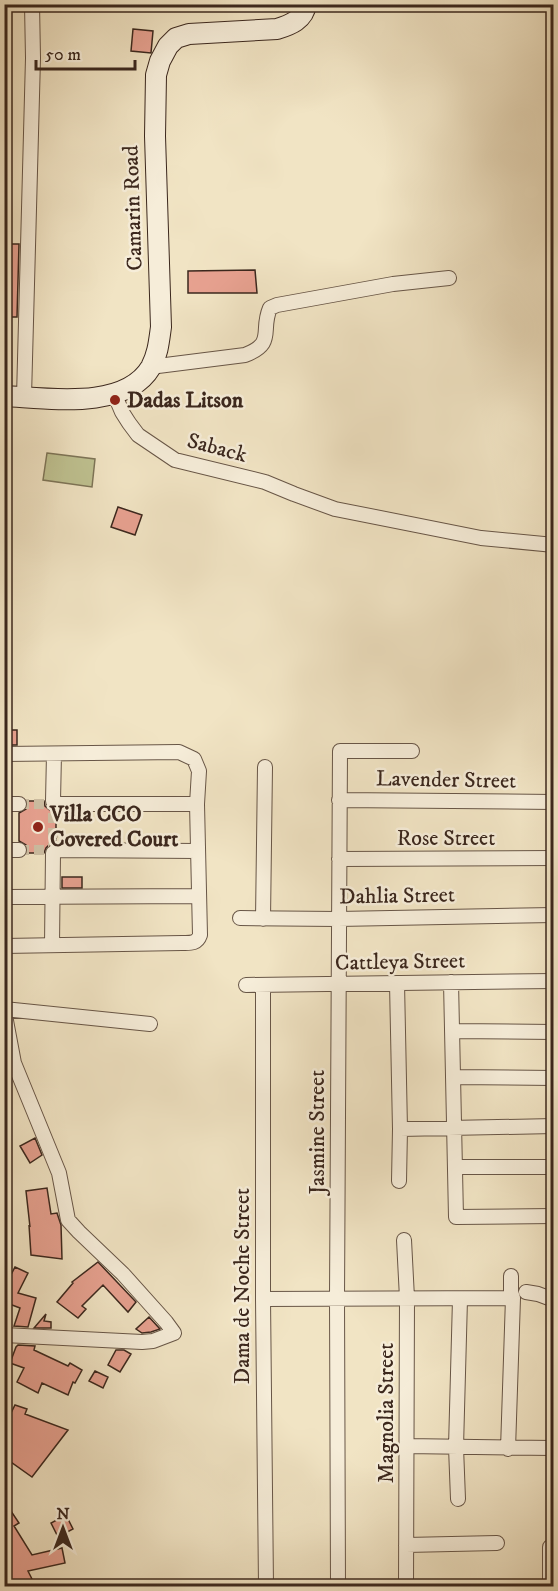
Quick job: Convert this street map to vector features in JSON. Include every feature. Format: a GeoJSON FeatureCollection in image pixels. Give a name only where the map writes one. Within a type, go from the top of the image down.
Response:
{"type":"FeatureCollection","features":[{"type":"Feature","properties":{"kind":"main road","name":"Camarin Road"},"geometry":{"type":"LineString","coordinates":[[14,397],[97,398],[131,386],[142,379],[157,353],[161,327],[155,136],[156,75],[160,62],[165,51],[176,38],[189,34],[277,29],[290,25],[300,18],[306,4]]}},
{"type":"Feature","properties":{"kind":"street"},"geometry":{"type":"LineString","coordinates":[[14,397],[33,58],[32,4]]}},
{"type":"Feature","properties":{"kind":"street"},"geometry":{"type":"LineString","coordinates":[[150,367],[245,355],[255,351],[264,344],[270,308],[393,284],[448,278]]}},
{"type":"Feature","properties":{"kind":"street","name":"Saback"},"geometry":{"type":"LineString","coordinates":[[114,393],[122,412],[138,435],[175,460],[265,482],[335,509],[481,538],[554,545]]}},
{"type":"Feature","properties":{"kind":"street","name":"Jasmine Street"},"geometry":{"type":"LineString","coordinates":[[338,1587],[340,751],[412,751]]}},
{"type":"Feature","properties":{"kind":"street"},"geometry":{"type":"LineString","coordinates":[[4,754],[179,752],[194,759],[199,771],[197,804],[200,935],[194,942],[4,946]]}},
{"type":"Feature","properties":{"kind":"street"},"geometry":{"type":"LineString","coordinates":[[54,754],[54,802],[197,804]]}},
{"type":"Feature","properties":{"kind":"street"},"geometry":{"type":"LineString","coordinates":[[263,919],[265,767]]}},
{"type":"Feature","properties":{"kind":"street","name":"Lavender Street"},"geometry":{"type":"LineString","coordinates":[[339,800],[554,802]]}},
{"type":"Feature","properties":{"kind":"street"},"geometry":{"type":"LineString","coordinates":[[4,804],[19,804]]}},
{"type":"Feature","properties":{"kind":"street"},"geometry":{"type":"LineString","coordinates":[[4,850],[19,850]]}},
{"type":"Feature","properties":{"kind":"street"},"geometry":{"type":"LineString","coordinates":[[52,945],[54,852],[198,851]]}},
{"type":"Feature","properties":{"kind":"street","name":"Rose Street"},"geometry":{"type":"LineString","coordinates":[[339,859],[554,858]]}},
{"type":"Feature","properties":{"kind":"street"},"geometry":{"type":"LineString","coordinates":[[4,897],[199,896]]}},
{"type":"Feature","properties":{"kind":"street","name":"Dahlia Street"},"geometry":{"type":"LineString","coordinates":[[240,918],[338,919],[554,915]]}},
{"type":"Feature","properties":{"kind":"street","name":"Cattleya Street"},"geometry":{"type":"LineString","coordinates":[[246,985],[554,981]]}},
{"type":"Feature","properties":{"kind":"street"},"geometry":{"type":"LineString","coordinates":[[451,982],[456,1217],[554,1216]]}},
{"type":"Feature","properties":{"kind":"street"},"geometry":{"type":"LineString","coordinates":[[397,983],[399,1181]]}},
{"type":"Feature","properties":{"kind":"street","name":"Dama de Noche Street"},"geometry":{"type":"LineString","coordinates":[[263,985],[266,1587]]}},
{"type":"Feature","properties":{"kind":"street"},"geometry":{"type":"LineString","coordinates":[[4,1335],[142,1342],[153,1341],[174,1333],[123,1274],[68,1220],[59,1173],[14,1063],[4,1010],[150,1024]]}},
{"type":"Feature","properties":{"kind":"street"},"geometry":{"type":"LineString","coordinates":[[452,1031],[554,1032]]}},
{"type":"Feature","properties":{"kind":"street"},"geometry":{"type":"LineString","coordinates":[[453,1077],[554,1078]]}},
{"type":"Feature","properties":{"kind":"street"},"geometry":{"type":"LineString","coordinates":[[400,1129],[554,1126]]}},
{"type":"Feature","properties":{"kind":"street"},"geometry":{"type":"LineString","coordinates":[[455,1167],[554,1167]]}},
{"type":"Feature","properties":{"kind":"street","name":"Magnolia Street"},"geometry":{"type":"LineString","coordinates":[[404,1240],[407,1298],[406,1587]]}},
{"type":"Feature","properties":{"kind":"street"},"geometry":{"type":"LineString","coordinates":[[508,1449],[513,1298],[511,1275]]}},
{"type":"Feature","properties":{"kind":"street"},"geometry":{"type":"LineString","coordinates":[[526,1292],[554,1300]]}},
{"type":"Feature","properties":{"kind":"street"},"geometry":{"type":"LineString","coordinates":[[263,1299],[513,1298]]}},
{"type":"Feature","properties":{"kind":"street"},"geometry":{"type":"LineString","coordinates":[[458,1499],[456,1447],[460,1299]]}},
{"type":"Feature","properties":{"kind":"street"},"geometry":{"type":"LineString","coordinates":[[406,1446],[554,1448]]}},
{"type":"Feature","properties":{"kind":"street"},"geometry":{"type":"LineString","coordinates":[[406,1545],[497,1543]]}},
{"type":"Feature","properties":{"kind":"street"},"geometry":{"type":"LineString","coordinates":[[550,1587],[550,1547],[554,1547]]}},
{"type":"Feature","properties":{"kind":"green space"},"geometry":{"type":"Polygon","coordinates":[[[47,453],[95,459],[92,487],[43,480],[47,453]]]}},
{"type":"Feature","properties":{"kind":"building"},"geometry":{"type":"Polygon","coordinates":[[[133,29],[153,31],[151,53],[131,51],[133,29]]]}},
{"type":"Feature","properties":{"kind":"building"},"geometry":{"type":"Polygon","coordinates":[[[4,244],[19,244],[17,317],[4,317],[4,244]]]}},
{"type":"Feature","properties":{"kind":"building"},"geometry":{"type":"Polygon","coordinates":[[[255,270],[257,293],[188,293],[188,271],[255,270]]]}},
{"type":"Feature","properties":{"kind":"building"},"geometry":{"type":"Polygon","coordinates":[[[118,507],[142,515],[135,535],[111,527],[118,507]]]}},
{"type":"Feature","properties":{"kind":"building"},"geometry":{"type":"Polygon","coordinates":[[[4,730],[17,730],[17,745],[4,745],[4,730]]]}},
{"type":"Feature","properties":{"kind":"building","name":"Villa CCO Covered Court"},"geometry":{"type":"Polygon","coordinates":[[[27,801],[44,801],[45,806],[56,813],[56,841],[46,848],[44,853],[27,853],[26,845],[19,841],[19,813],[26,809],[27,801]]]}},
{"type":"Feature","properties":{"kind":"building"},"geometry":{"type":"Polygon","coordinates":[[[62,877],[82,877],[82,888],[62,888],[62,877]]]}},
{"type":"Feature","properties":{"kind":"building"},"geometry":{"type":"Polygon","coordinates":[[[35,1138],[42,1155],[30,1163],[20,1146],[35,1138]]]}},
{"type":"Feature","properties":{"kind":"building"},"geometry":{"type":"Polygon","coordinates":[[[47,1188],[51,1214],[57,1213],[61,1225],[62,1259],[31,1255],[26,1191],[47,1188]]]}},
{"type":"Feature","properties":{"kind":"building"},"geometry":{"type":"Polygon","coordinates":[[[98,1262],[136,1302],[128,1312],[103,1285],[82,1306],[86,1309],[78,1318],[57,1302],[72,1282],[98,1262]]]}},
{"type":"Feature","properties":{"kind":"building"},"geometry":{"type":"Polygon","coordinates":[[[15,1267],[28,1273],[18,1293],[36,1298],[28,1327],[14,1326],[20,1308],[4,1302],[4,1288],[15,1267]]]}},
{"type":"Feature","properties":{"kind":"building"},"geometry":{"type":"Polygon","coordinates":[[[46,1314],[44,1321],[51,1322],[51,1328],[34,1328],[46,1314]]]}},
{"type":"Feature","properties":{"kind":"building"},"geometry":{"type":"Polygon","coordinates":[[[149,1317],[160,1329],[142,1333],[136,1329],[149,1317]]]}},
{"type":"Feature","properties":{"kind":"building"},"geometry":{"type":"Polygon","coordinates":[[[18,1345],[35,1346],[34,1350],[68,1366],[70,1363],[82,1370],[75,1383],[73,1382],[68,1395],[42,1383],[38,1393],[17,1382],[24,1368],[10,1363],[18,1345]]]}},
{"type":"Feature","properties":{"kind":"building"},"geometry":{"type":"Polygon","coordinates":[[[116,1350],[124,1350],[131,1354],[120,1372],[108,1365],[116,1350]]]}},
{"type":"Feature","properties":{"kind":"building"},"geometry":{"type":"Polygon","coordinates":[[[95,1371],[108,1377],[103,1388],[89,1381],[95,1371]]]}},
{"type":"Feature","properties":{"kind":"building"},"geometry":{"type":"Polygon","coordinates":[[[15,1405],[27,1409],[25,1414],[68,1430],[32,1477],[4,1457],[4,1427],[15,1405]]]}},
{"type":"Feature","properties":{"kind":"building"},"geometry":{"type":"Polygon","coordinates":[[[4,1510],[7,1514],[11,1511],[19,1523],[14,1526],[32,1555],[62,1548],[65,1563],[28,1571],[32,1579],[9,1587],[4,1575],[4,1510]]]}},
{"type":"Feature","properties":{"kind":"building"},"geometry":{"type":"Polygon","coordinates":[[[66,1515],[73,1529],[58,1537],[51,1523],[66,1515]]]}},
{"type":"Feature","properties":{"kind":"tunnel"},"geometry":{"type":"LineString","coordinates":[[53,801],[53,853]]}},
{"type":"Feature","properties":{"kind":"tunnel"},"geometry":{"type":"LineString","coordinates":[[19,804],[56,804]]}},
{"type":"Feature","properties":{"kind":"tunnel"},"geometry":{"type":"LineString","coordinates":[[19,850],[56,850]]}},
{"type":"Feature","properties":{"kind":"place","name":"Dadas Litson"},"geometry":{"type":"Point","coordinates":[115,400]}},
{"type":"Feature","properties":{"kind":"place","name":"Villa CCO Covered Court"},"geometry":{"type":"Point","coordinates":[38,827]}}]}
